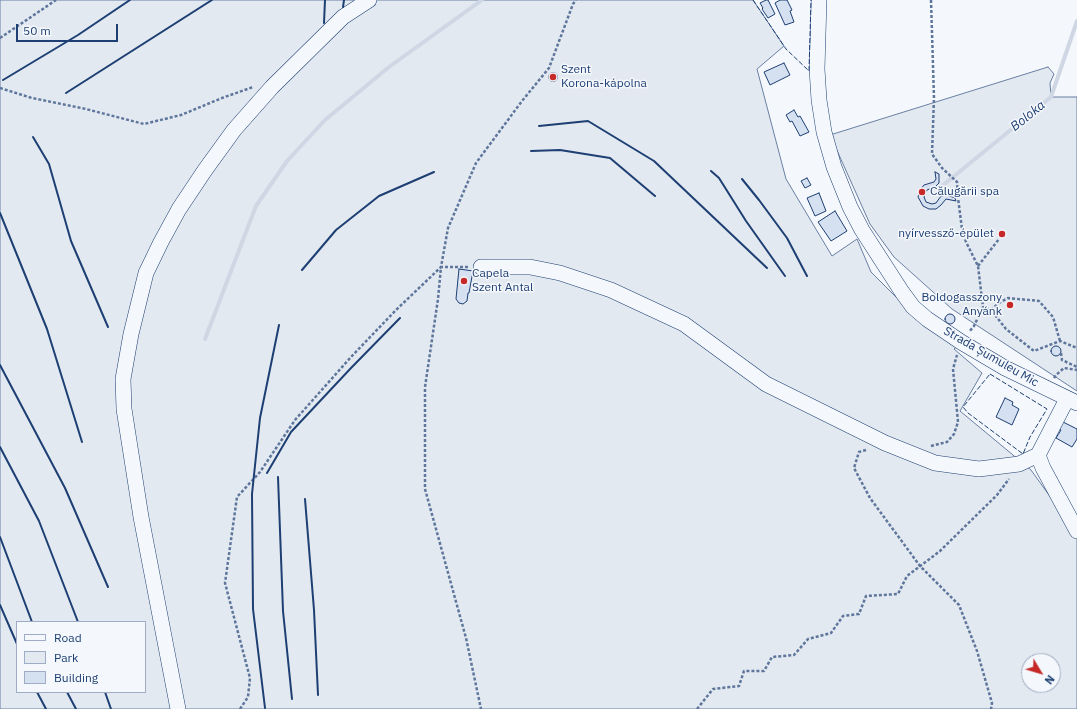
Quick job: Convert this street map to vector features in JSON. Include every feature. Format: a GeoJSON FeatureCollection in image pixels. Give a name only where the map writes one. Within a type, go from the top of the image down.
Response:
{"type":"FeatureCollection","features":[{"type":"Feature","properties":{"kind":"street"},"geometry":{"type":"LineString","coordinates":[[178,709],[141,517],[124,409],[123,379],[131,334],[146,274],[179,209],[234,130],[272,87],[343,17],[369,0]]}},
{"type":"Feature","properties":{"kind":"street","name":"Strada Șumuleu Mic"},"geometry":{"type":"LineString","coordinates":[[818,0],[817,69],[819,100],[824,132],[834,167],[850,207],[862,230],[902,292],[914,307],[927,319],[987,358],[1072,401],[1038,455]]}},
{"type":"Feature","properties":{"kind":"street"},"geometry":{"type":"LineString","coordinates":[[480,267],[530,267],[560,273],[611,290],[684,324],[766,384],[885,443],[935,463],[979,469],[1019,464],[1038,455],[1043,468],[1077,531]]}},
{"type":"Feature","properties":{"kind":"path"},"geometry":{"type":"LineString","coordinates":[[0,38],[56,0]]}},
{"type":"Feature","properties":{"kind":"path"},"geometry":{"type":"LineString","coordinates":[[481,709],[466,638],[425,489],[425,387],[438,299],[441,267],[448,228],[476,163],[522,101],[550,68],[573,4],[576,0]]}},
{"type":"Feature","properties":{"kind":"path"},"geometry":{"type":"LineString","coordinates":[[931,0],[934,98],[932,154],[942,168],[957,182],[962,229],[966,242],[978,266],[983,307],[974,326]]}},
{"type":"Feature","properties":{"kind":"path"},"geometry":{"type":"LineString","coordinates":[[0,88],[32,98],[86,109],[144,124],[181,115],[260,84],[272,87]]}},
{"type":"Feature","properties":{"kind":"path"},"geometry":{"type":"LineString","coordinates":[[978,266],[1000,239]]}},
{"type":"Feature","properties":{"kind":"path"},"geometry":{"type":"LineString","coordinates":[[240,709],[248,697],[250,678],[225,583],[237,497],[260,472],[295,420],[396,310],[441,267],[480,267]]}},
{"type":"Feature","properties":{"kind":"path"},"geometry":{"type":"LineString","coordinates":[[991,310],[1008,298],[1039,301],[1053,317],[1060,341]]}},
{"type":"Feature","properties":{"kind":"path"},"geometry":{"type":"LineString","coordinates":[[983,307],[991,310],[1006,329],[1034,351],[1060,341],[1077,348]]}},
{"type":"Feature","properties":{"kind":"path"},"geometry":{"type":"LineString","coordinates":[[1061,353],[1062,360],[1077,368]]}},
{"type":"Feature","properties":{"kind":"path"},"geometry":{"type":"LineString","coordinates":[[1048,389],[1056,374],[1064,368],[1077,368]]}},
{"type":"Feature","properties":{"kind":"path"},"geometry":{"type":"LineString","coordinates":[[697,709],[713,689],[739,686],[744,671],[764,671],[772,657],[794,655],[808,640],[831,633],[843,616],[859,614],[866,596],[898,594],[907,576],[940,551],[997,495],[1019,464]]}},
{"type":"Feature","properties":{"kind":"path"},"geometry":{"type":"LineString","coordinates":[[920,566],[958,605],[977,651],[992,703],[992,709]]}},
{"type":"Feature","properties":{"kind":"green space"},"geometry":{"type":"Polygon","coordinates":[[[0,0],[753,0],[784,46],[757,69],[786,179],[832,256],[857,239],[871,272],[904,305],[959,345],[954,349],[982,373],[960,411],[1031,470],[1077,534],[1077,709],[0,709],[0,0]]]}},
{"type":"Feature","properties":{"kind":"green space"},"geometry":{"type":"Polygon","coordinates":[[[1048,67],[1054,74],[1050,83],[1051,97],[1077,97],[1077,391],[952,309],[894,257],[870,224],[830,135],[1048,67]]]}},
{"type":"Feature","properties":{"kind":"building"},"geometry":{"type":"Polygon","coordinates":[[[768,0],[775,14],[768,18],[760,3],[768,0]]]}},
{"type":"Feature","properties":{"kind":"building"},"geometry":{"type":"Polygon","coordinates":[[[780,0],[787,0],[792,10],[790,11],[794,22],[785,25],[775,3],[780,0]]]}},
{"type":"Feature","properties":{"kind":"building"},"geometry":{"type":"Polygon","coordinates":[[[784,63],[790,75],[770,85],[764,72],[784,63]]]}},
{"type":"Feature","properties":{"kind":"building","name":"Szent Korona-kápolna"},"geometry":{"type":"Polygon","coordinates":[[[551,73],[555,73],[557,77],[555,81],[551,81],[549,79],[549,75],[551,73]]]}},
{"type":"Feature","properties":{"kind":"building"},"geometry":{"type":"Polygon","coordinates":[[[794,110],[798,117],[800,116],[809,132],[800,136],[792,121],[790,122],[786,115],[794,110]]]}},
{"type":"Feature","properties":{"kind":"building","name":"Călugării spa"},"geometry":{"type":"Polygon","coordinates":[[[935,172],[939,174],[939,183],[935,187],[927,190],[924,197],[926,202],[932,204],[936,203],[941,196],[947,195],[955,198],[956,201],[946,199],[936,209],[929,209],[923,206],[918,197],[920,190],[924,185],[934,182],[936,179],[935,172]]]}},
{"type":"Feature","properties":{"kind":"building"},"geometry":{"type":"Polygon","coordinates":[[[807,178],[811,185],[805,188],[801,181],[807,178]]]}},
{"type":"Feature","properties":{"kind":"building"},"geometry":{"type":"Polygon","coordinates":[[[819,193],[826,211],[815,216],[807,198],[819,193]]]}},
{"type":"Feature","properties":{"kind":"building"},"geometry":{"type":"Polygon","coordinates":[[[835,211],[847,231],[831,241],[818,222],[835,211]]]}},
{"type":"Feature","properties":{"kind":"building","name":"Capela Szent Antal"},"geometry":{"type":"Polygon","coordinates":[[[459,269],[473,271],[467,301],[463,304],[459,303],[456,299],[459,269]]]}},
{"type":"Feature","properties":{"kind":"building"},"geometry":{"type":"Polygon","coordinates":[[[950,314],[955,319],[950,324],[945,319],[950,314]]]}},
{"type":"Feature","properties":{"kind":"building"},"geometry":{"type":"Polygon","coordinates":[[[1054,346],[1058,346],[1060,347],[1060,355],[1054,356],[1051,353],[1051,349],[1054,346]]]}},
{"type":"Feature","properties":{"kind":"building"},"geometry":{"type":"Polygon","coordinates":[[[1005,398],[1013,402],[1012,405],[1019,409],[1012,425],[996,417],[1005,398]]]}},
{"type":"Feature","properties":{"kind":"building"},"geometry":{"type":"Polygon","coordinates":[[[1061,421],[1077,429],[1077,439],[1072,447],[1056,438],[1061,430],[1057,428],[1061,421]]]}},
{"type":"Feature","properties":{"kind":"waterway"},"geometry":{"type":"LineString","coordinates":[[205,339],[256,206],[287,161],[325,120],[389,67],[482,0]]}},
{"type":"Feature","properties":{"kind":"waterway","name":"Boloka"},"geometry":{"type":"LineString","coordinates":[[942,186],[1051,97],[1077,21]]}},
{"type":"Feature","properties":{"kind":"fence"},"geometry":{"type":"LineString","coordinates":[[753,0],[786,49],[809,71]]}},
{"type":"Feature","properties":{"kind":"fence"},"geometry":{"type":"LineString","coordinates":[[809,71],[811,0]]}},
{"type":"Feature","properties":{"kind":"fence"},"geometry":{"type":"LineString","coordinates":[[990,374],[1047,409],[1030,437],[1023,454],[968,413],[963,407],[990,374]]}},
{"type":"Feature","properties":{"kind":"wall"},"geometry":{"type":"LineString","coordinates":[[3,80],[78,35],[130,0]]}},
{"type":"Feature","properties":{"kind":"wall"},"geometry":{"type":"LineString","coordinates":[[66,93],[212,0]]}},
{"type":"Feature","properties":{"kind":"wall"},"geometry":{"type":"LineString","coordinates":[[324,23],[325,0]]}},
{"type":"Feature","properties":{"kind":"wall"},"geometry":{"type":"LineString","coordinates":[[343,7],[344,0]]}},
{"type":"Feature","properties":{"kind":"wall"},"geometry":{"type":"LineString","coordinates":[[539,126],[588,121],[654,161],[767,268]]}},
{"type":"Feature","properties":{"kind":"wall"},"geometry":{"type":"LineString","coordinates":[[33,137],[49,164],[71,241],[108,327]]}},
{"type":"Feature","properties":{"kind":"wall"},"geometry":{"type":"LineString","coordinates":[[531,151],[560,150],[610,158],[655,196]]}},
{"type":"Feature","properties":{"kind":"wall"},"geometry":{"type":"LineString","coordinates":[[711,171],[719,178],[746,221],[785,276]]}},
{"type":"Feature","properties":{"kind":"wall"},"geometry":{"type":"LineString","coordinates":[[302,270],[336,230],[379,196],[434,172]]}},
{"type":"Feature","properties":{"kind":"wall"},"geometry":{"type":"LineString","coordinates":[[742,179],[787,238],[807,276]]}},
{"type":"Feature","properties":{"kind":"wall"},"geometry":{"type":"LineString","coordinates":[[0,213],[47,329],[82,442]]}},
{"type":"Feature","properties":{"kind":"wall"},"geometry":{"type":"LineString","coordinates":[[267,473],[291,432],[400,318]]}},
{"type":"Feature","properties":{"kind":"wall"},"geometry":{"type":"LineString","coordinates":[[265,708],[253,609],[252,494],[260,418],[279,325]]}},
{"type":"Feature","properties":{"kind":"wall"},"geometry":{"type":"LineString","coordinates":[[0,365],[65,488],[108,587]]}},
{"type":"Feature","properties":{"kind":"wall"},"geometry":{"type":"LineString","coordinates":[[0,447],[39,521],[78,621]]}},
{"type":"Feature","properties":{"kind":"wall"},"geometry":{"type":"LineString","coordinates":[[278,477],[283,611],[292,699]]}},
{"type":"Feature","properties":{"kind":"wall"},"geometry":{"type":"LineString","coordinates":[[305,499],[314,610],[318,695]]}},
{"type":"Feature","properties":{"kind":"wall"},"geometry":{"type":"LineString","coordinates":[[0,537],[32,621]]}},
{"type":"Feature","properties":{"kind":"wall"},"geometry":{"type":"LineString","coordinates":[[0,605],[16,642]]}},
{"type":"Feature","properties":{"kind":"wall"},"geometry":{"type":"LineString","coordinates":[[38,693],[46,709]]}},
{"type":"Feature","properties":{"kind":"wall"},"geometry":{"type":"LineString","coordinates":[[68,693],[76,709]]}},
{"type":"Feature","properties":{"kind":"wall"},"geometry":{"type":"LineString","coordinates":[[105,693],[111,709]]}},
{"type":"Feature","properties":{"kind":"place","name":"Szent Korona-kápolna"},"geometry":{"type":"Point","coordinates":[553,77]}},
{"type":"Feature","properties":{"kind":"place","name":"Călugării spa"},"geometry":{"type":"Point","coordinates":[922,192]}},
{"type":"Feature","properties":{"kind":"place","name":"nyírvessző-épület"},"geometry":{"type":"Point","coordinates":[1002,234]}},
{"type":"Feature","properties":{"kind":"place","name":"Capela Szent Antal"},"geometry":{"type":"Point","coordinates":[464,281]}},
{"type":"Feature","properties":{"kind":"place","name":"Boldogasszony Anyánk"},"geometry":{"type":"Point","coordinates":[1010,305]}}]}
